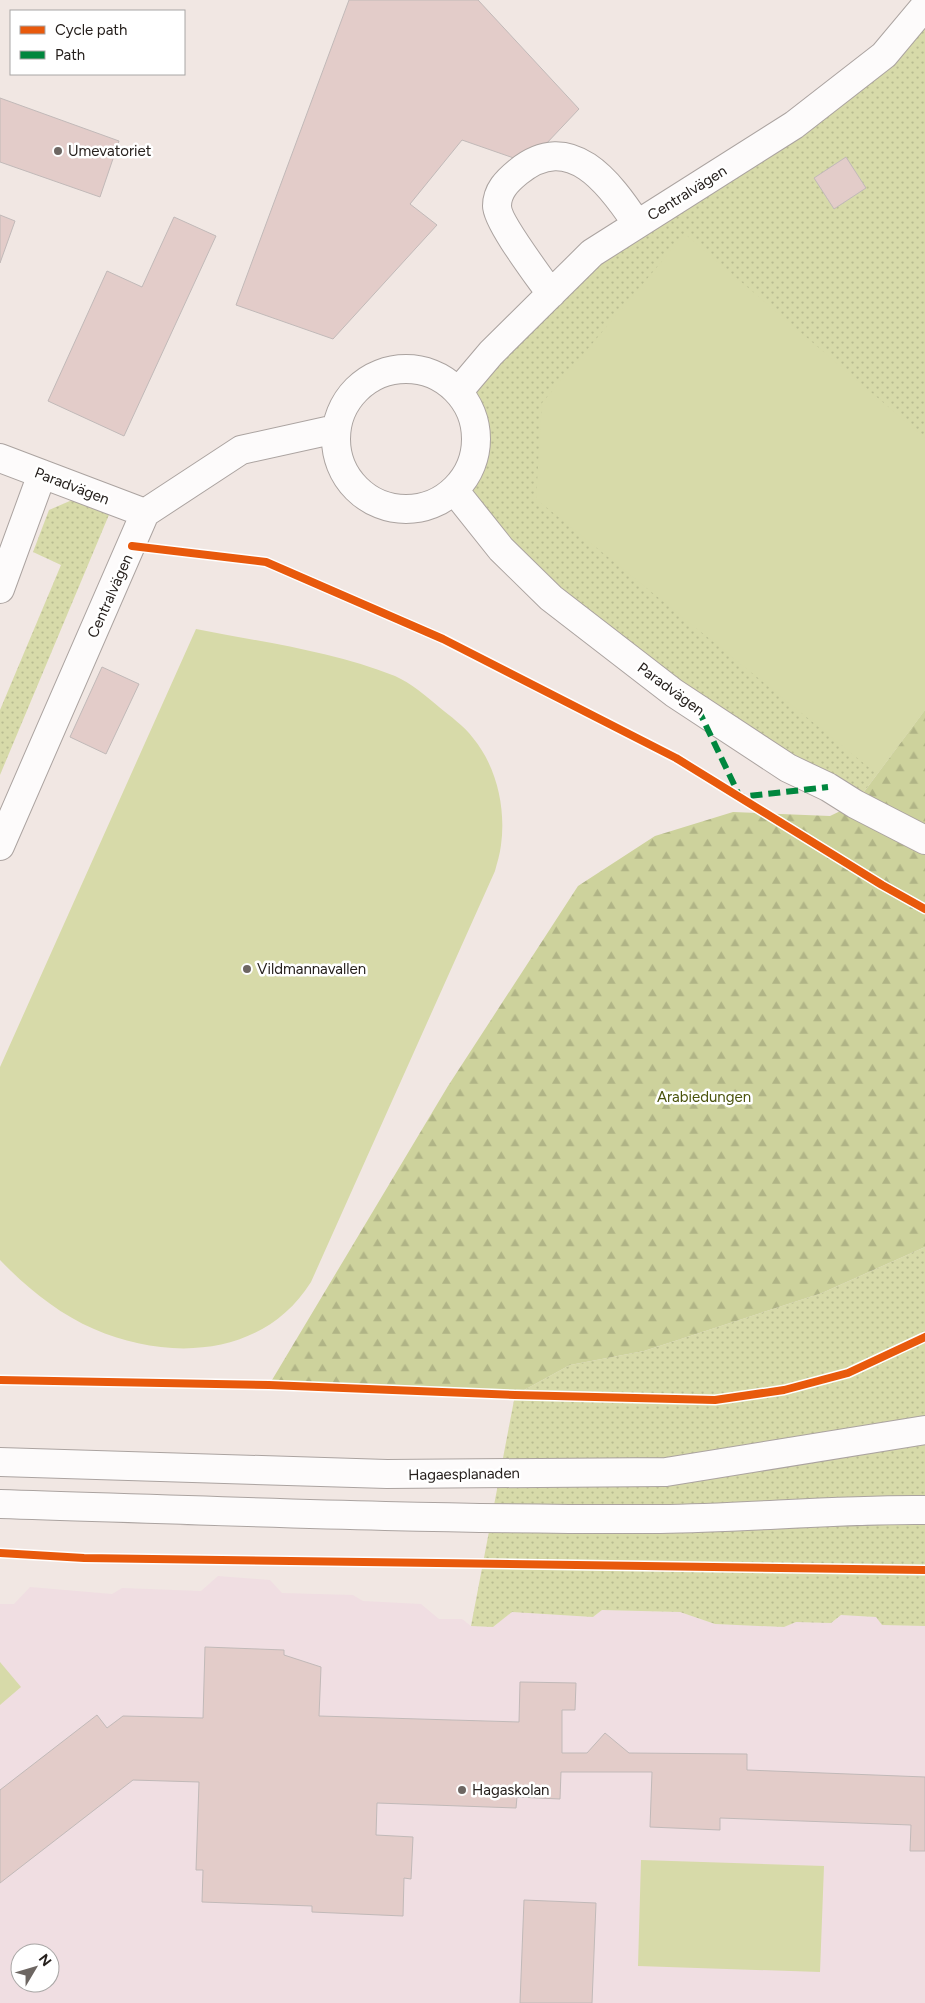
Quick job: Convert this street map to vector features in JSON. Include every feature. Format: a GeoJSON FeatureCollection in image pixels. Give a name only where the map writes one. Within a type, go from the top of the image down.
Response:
{"type":"FeatureCollection","features":[{"type":"Feature","properties":{"kind":"main road","name":"Centralvägen"},"geometry":{"type":"LineString","coordinates":[[458,392],[491,353],[592,253],[794,125],[884,55],[925,6]]}},
{"type":"Feature","properties":{"kind":"main road"},"geometry":{"type":"LineString","coordinates":[[551,294],[514,242],[497,208],[500,191],[519,171],[547,156],[573,158],[602,177],[638,224]]}},
{"type":"Feature","properties":{"kind":"main road"},"geometry":{"type":"LineString","coordinates":[[394,370],[422,370],[448,383],[458,392],[471,412],[476,437],[470,468],[454,490],[432,505],[405,510],[378,504],[351,484],[338,458],[336,429],[348,398],[368,379],[394,370]]}},
{"type":"Feature","properties":{"kind":"main road"},"geometry":{"type":"LineString","coordinates":[[145,513],[241,450],[336,429]]}},
{"type":"Feature","properties":{"kind":"main road","name":"Paradvägen"},"geometry":{"type":"LineString","coordinates":[[0,458],[145,513]]}},
{"type":"Feature","properties":{"kind":"main road"},"geometry":{"type":"LineString","coordinates":[[0,589],[42,474]]}},
{"type":"Feature","properties":{"kind":"main road","name":"Paradvägen"},"geometry":{"type":"LineString","coordinates":[[454,490],[501,549],[551,598],[674,693],[788,768],[828,787],[855,804],[925,840]]}},
{"type":"Feature","properties":{"kind":"main road","name":"Centralvägen"},"geometry":{"type":"LineString","coordinates":[[0,846],[145,513]]}},
{"type":"Feature","properties":{"kind":"main road","name":"Hagaesplanaden"},"geometry":{"type":"LineString","coordinates":[[0,1462],[387,1474],[666,1472],[925,1430]]}},
{"type":"Feature","properties":{"kind":"main road"},"geometry":{"type":"LineString","coordinates":[[0,1504],[390,1517],[663,1519],[873,1509],[925,1510]]}},
{"type":"Feature","properties":{"kind":"shaded area","name":"Hagaskolan"},"geometry":{"type":"Polygon","coordinates":[[[218,1576],[270,1580],[282,1593],[353,1595],[363,1601],[421,1604],[439,1619],[462,1619],[471,1626],[493,1627],[512,1612],[593,1617],[602,1610],[680,1612],[715,1624],[784,1627],[796,1622],[831,1623],[841,1615],[876,1617],[883,1625],[925,1626],[925,2003],[0,2003],[0,1604],[14,1604],[30,1587],[112,1594],[122,1588],[201,1591],[218,1576]]]}},
{"type":"Feature","properties":{"kind":"green space"},"geometry":{"type":"Polygon","coordinates":[[[925,6],[925,710],[855,804],[674,693],[454,490],[470,468],[476,437],[471,412],[458,392],[592,253],[794,125],[925,6]]]}},
{"type":"Feature","properties":{"kind":"green space"},"geometry":{"type":"Polygon","coordinates":[[[685,234],[925,438],[925,710],[877,774],[536,499],[542,403],[685,234]]]}},
{"type":"Feature","properties":{"kind":"green space"},"geometry":{"type":"Polygon","coordinates":[[[79,497],[111,510],[0,775],[0,710],[61,565],[33,552],[49,510],[79,497]]]}},
{"type":"Feature","properties":{"kind":"green space","name":"Vildmannavallen"},"geometry":{"type":"Polygon","coordinates":[[[196,629],[297,648],[347,660],[395,676],[413,686],[461,725],[481,749],[494,775],[498,789],[501,803],[502,831],[501,848],[495,871],[311,1282],[291,1307],[268,1326],[242,1339],[213,1346],[184,1348],[153,1346],[123,1340],[81,1323],[44,1299],[0,1260],[0,1067],[196,629]]]}},
{"type":"Feature","properties":{"kind":"green space","name":"Arabiedungen"},"geometry":{"type":"Polygon","coordinates":[[[925,710],[925,1247],[822,1293],[644,1351],[570,1365],[515,1395],[269,1385],[448,1086],[578,886],[655,836],[733,812],[830,816],[855,804],[925,710]]]}},
{"type":"Feature","properties":{"kind":"green space"},"geometry":{"type":"Polygon","coordinates":[[[925,1247],[925,1626],[882,1625],[876,1617],[841,1615],[831,1623],[796,1622],[784,1627],[715,1624],[680,1612],[602,1610],[593,1617],[512,1612],[493,1627],[471,1626],[515,1395],[570,1365],[644,1351],[822,1293],[925,1247]]]}},
{"type":"Feature","properties":{"kind":"green space"},"geometry":{"type":"Polygon","coordinates":[[[0,1662],[21,1687],[0,1705],[0,1662]]]}},
{"type":"Feature","properties":{"kind":"green space"},"geometry":{"type":"Polygon","coordinates":[[[641,1860],[824,1866],[820,1972],[638,1966],[641,1860]]]}},
{"type":"Feature","properties":{"kind":"building"},"geometry":{"type":"Polygon","coordinates":[[[349,0],[478,0],[579,109],[528,163],[462,140],[410,204],[437,225],[333,339],[236,305],[349,0]]]}},
{"type":"Feature","properties":{"kind":"building","name":"Umevatoriet"},"geometry":{"type":"Polygon","coordinates":[[[0,98],[119,141],[100,197],[0,162],[0,98]]]}},
{"type":"Feature","properties":{"kind":"building"},"geometry":{"type":"Polygon","coordinates":[[[846,157],[866,188],[834,209],[814,178],[846,157]]]}},
{"type":"Feature","properties":{"kind":"building"},"geometry":{"type":"Polygon","coordinates":[[[0,215],[15,221],[0,263],[0,215]]]}},
{"type":"Feature","properties":{"kind":"building"},"geometry":{"type":"Polygon","coordinates":[[[174,217],[216,236],[124,436],[48,401],[107,271],[142,287],[174,217]]]}},
{"type":"Feature","properties":{"kind":"building"},"geometry":{"type":"Polygon","coordinates":[[[102,667],[139,684],[106,754],[70,737],[102,667]]]}},
{"type":"Feature","properties":{"kind":"building"},"geometry":{"type":"Polygon","coordinates":[[[205,1647],[284,1650],[284,1655],[321,1667],[319,1716],[519,1722],[520,1682],[576,1683],[575,1710],[562,1710],[562,1753],[587,1753],[605,1733],[629,1753],[747,1754],[747,1770],[925,1777],[925,1851],[910,1851],[911,1825],[720,1818],[720,1830],[650,1827],[652,1772],[561,1772],[560,1799],[517,1797],[516,1808],[377,1803],[376,1835],[413,1837],[411,1879],[404,1878],[403,1916],[312,1912],[312,1906],[202,1902],[203,1870],[196,1870],[199,1782],[133,1780],[0,1883],[0,1790],[97,1715],[107,1728],[123,1716],[203,1718],[205,1647]]]}},
{"type":"Feature","properties":{"kind":"building"},"geometry":{"type":"Polygon","coordinates":[[[524,1900],[596,1903],[592,2003],[520,2003],[524,1900]]]}},
{"type":"Feature","properties":{"kind":"marked path"},"geometry":{"type":"LineString","coordinates":[[698,709],[740,797],[828,787]]}},
{"type":"Feature","properties":{"kind":"cycle path"},"geometry":{"type":"LineString","coordinates":[[132,546],[266,562],[443,639],[676,758],[882,885],[925,909]]}},
{"type":"Feature","properties":{"kind":"cycle path"},"geometry":{"type":"LineString","coordinates":[[0,1380],[269,1385],[515,1395],[715,1400],[784,1390],[848,1373],[925,1337]]}},
{"type":"Feature","properties":{"kind":"cycle path"},"geometry":{"type":"LineString","coordinates":[[0,1553],[84,1558],[925,1570]]}},
{"type":"Feature","properties":{"kind":"place","name":"Umevatoriet"},"geometry":{"type":"Point","coordinates":[58,151]}},
{"type":"Feature","properties":{"kind":"place","name":"Vildmannavallen"},"geometry":{"type":"Point","coordinates":[247,969]}},
{"type":"Feature","properties":{"kind":"place","name":"Hagaskolan"},"geometry":{"type":"Point","coordinates":[462,1790]}}]}
